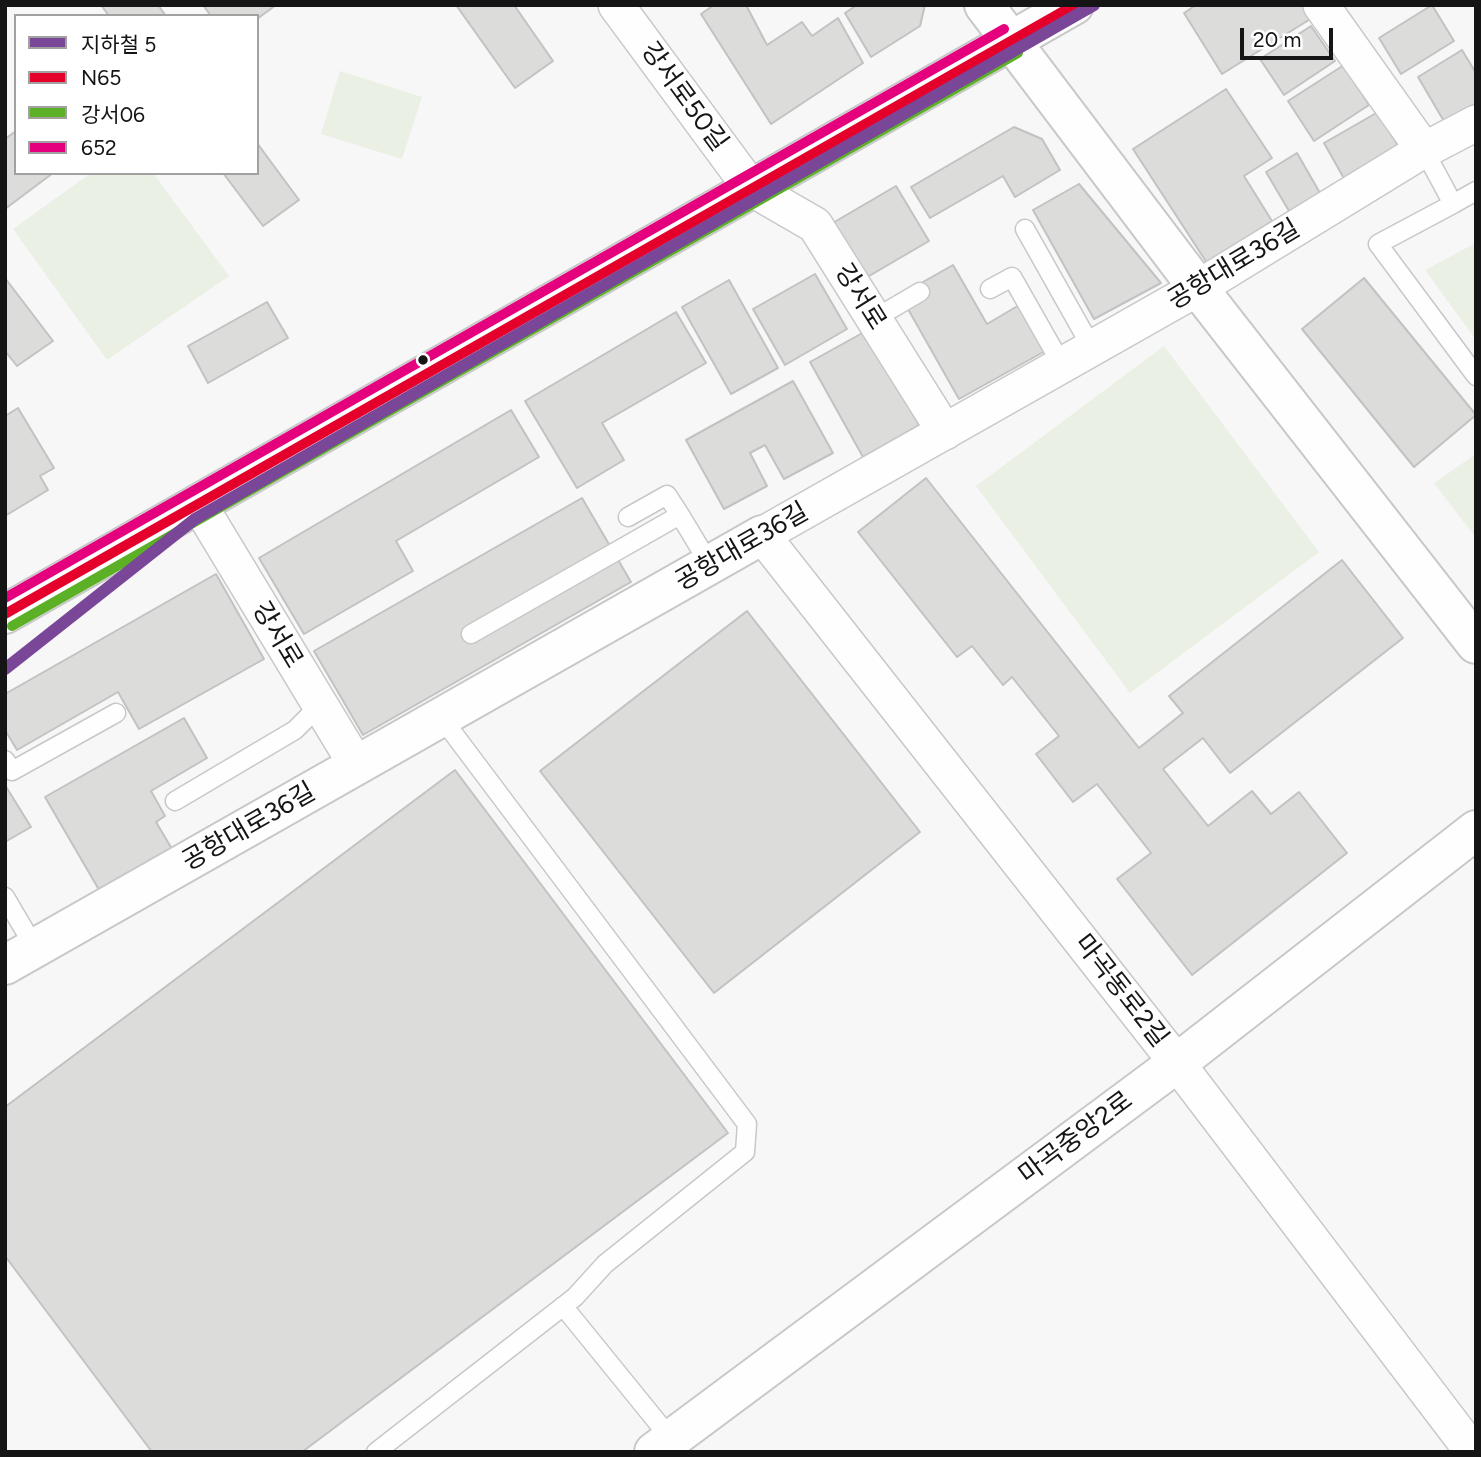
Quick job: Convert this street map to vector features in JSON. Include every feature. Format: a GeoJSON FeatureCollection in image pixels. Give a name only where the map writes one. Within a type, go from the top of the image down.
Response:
{"type":"FeatureCollection","features":[{"type":"Feature","properties":{"kind":"street","name":"강서로50길"},"geometry":{"type":"LineString","coordinates":[[616,5],[751,188]]}},
{"type":"Feature","properties":{"kind":"street"},"geometry":{"type":"LineString","coordinates":[[984,5],[1198,288],[1476,644]]}},
{"type":"Feature","properties":{"kind":"street"},"geometry":{"type":"LineString","coordinates":[[5,614],[1074,5]]}},
{"type":"Feature","properties":{"kind":"street"},"geometry":{"type":"LineString","coordinates":[[1321,5],[1424,150]]}},
{"type":"Feature","properties":{"kind":"street","name":"공항대로36길"},"geometry":{"type":"LineString","coordinates":[[20,957],[1198,288],[1424,150],[1476,123]]}},
{"type":"Feature","properties":{"kind":"street","name":"강서로"},"geometry":{"type":"LineString","coordinates":[[751,188],[815,225],[944,432]]}},
{"type":"Feature","properties":{"kind":"street","name":"강서로"},"geometry":{"type":"LineString","coordinates":[[198,503],[357,766]]}},
{"type":"Feature","properties":{"kind":"street","name":"마곡동로2길"},"geometry":{"type":"LineString","coordinates":[[762,536],[1177,1063],[1473,1452]]}},
{"type":"Feature","properties":{"kind":"street","name":"마곡중앙2로"},"geometry":{"type":"LineString","coordinates":[[668,1448],[1177,1063],[1476,830]]}},
{"type":"Feature","properties":{"kind":"lane"},"geometry":{"type":"LineString","coordinates":[[1424,150],[1453,204]]}},
{"type":"Feature","properties":{"kind":"lane"},"geometry":{"type":"LineString","coordinates":[[1476,191],[1378,244],[1476,376]]}},
{"type":"Feature","properties":{"kind":"lane"},"geometry":{"type":"LineString","coordinates":[[1025,229],[1077,356]]}},
{"type":"Feature","properties":{"kind":"lane"},"geometry":{"type":"LineString","coordinates":[[990,289],[1012,276],[1077,356]]}},
{"type":"Feature","properties":{"kind":"lane"},"geometry":{"type":"LineString","coordinates":[[874,319],[920,292]]}},
{"type":"Feature","properties":{"kind":"lane"},"geometry":{"type":"LineString","coordinates":[[628,517],[667,495],[710,565]]}},
{"type":"Feature","properties":{"kind":"lane"},"geometry":{"type":"LineString","coordinates":[[471,634],[680,515]]}},
{"type":"Feature","properties":{"kind":"lane"},"geometry":{"type":"LineString","coordinates":[[175,801],[295,730],[320,705]]}},
{"type":"Feature","properties":{"kind":"lane"},"geometry":{"type":"LineString","coordinates":[[5,760],[12,771],[116,713]]}},
{"type":"Feature","properties":{"kind":"lane"},"geometry":{"type":"LineString","coordinates":[[376,1452],[563,1306],[605,1264],[745,1152],[747,1124],[441,717]]}},
{"type":"Feature","properties":{"kind":"lane"},"geometry":{"type":"LineString","coordinates":[[5,897],[20,957]]}},
{"type":"Feature","properties":{"kind":"lane"},"geometry":{"type":"LineString","coordinates":[[563,1306],[668,1448]]}},
{"type":"Feature","properties":{"kind":"shaded area"},"geometry":{"type":"Polygon","coordinates":[[[340,71],[422,97],[402,159],[321,134],[340,71]]]}},
{"type":"Feature","properties":{"kind":"shaded area"},"geometry":{"type":"Polygon","coordinates":[[[88,175],[154,175],[229,276],[107,360],[13,229],[88,175]]]}},
{"type":"Feature","properties":{"kind":"shaded area"},"geometry":{"type":"Polygon","coordinates":[[[1476,243],[1476,340],[1425,270],[1476,243]]]}},
{"type":"Feature","properties":{"kind":"shaded area"},"geometry":{"type":"Polygon","coordinates":[[[1164,346],[1319,552],[1130,693],[976,486],[1164,346]]]}},
{"type":"Feature","properties":{"kind":"shaded area"},"geometry":{"type":"Polygon","coordinates":[[[1476,454],[1476,538],[1434,483],[1476,454]]]}},
{"type":"Feature","properties":{"kind":"building"},"geometry":{"type":"Polygon","coordinates":[[[101,5],[158,5],[165,14],[108,14],[101,5]]]}},
{"type":"Feature","properties":{"kind":"building"},"geometry":{"type":"Polygon","coordinates":[[[203,5],[276,5],[259,18],[259,14],[210,14],[203,5]]]}},
{"type":"Feature","properties":{"kind":"building"},"geometry":{"type":"Polygon","coordinates":[[[456,5],[514,5],[553,61],[515,88],[456,5]]]}},
{"type":"Feature","properties":{"kind":"building"},"geometry":{"type":"Polygon","coordinates":[[[714,5],[746,5],[767,45],[802,22],[812,36],[838,18],[863,63],[771,124],[701,14],[714,5]]]}},
{"type":"Feature","properties":{"kind":"building"},"geometry":{"type":"Polygon","coordinates":[[[857,5],[925,5],[920,26],[871,57],[845,13],[857,5]]]}},
{"type":"Feature","properties":{"kind":"building"},"geometry":{"type":"Polygon","coordinates":[[[1196,5],[1304,5],[1312,18],[1222,74],[1184,13],[1196,5]]]}},
{"type":"Feature","properties":{"kind":"building"},"geometry":{"type":"Polygon","coordinates":[[[1432,5],[1454,41],[1401,74],[1379,38],[1432,5]]]}},
{"type":"Feature","properties":{"kind":"building"},"geometry":{"type":"Polygon","coordinates":[[[1311,26],[1335,61],[1284,95],[1260,59],[1311,26]]]}},
{"type":"Feature","properties":{"kind":"building"},"geometry":{"type":"Polygon","coordinates":[[[1462,50],[1476,73],[1476,104],[1445,123],[1418,77],[1462,50]]]}},
{"type":"Feature","properties":{"kind":"building"},"geometry":{"type":"Polygon","coordinates":[[[1344,65],[1369,105],[1314,141],[1288,101],[1344,65]]]}},
{"type":"Feature","properties":{"kind":"building"},"geometry":{"type":"Polygon","coordinates":[[[1226,89],[1272,158],[1244,176],[1272,221],[1207,263],[1133,149],[1226,89]]]}},
{"type":"Feature","properties":{"kind":"building"},"geometry":{"type":"Polygon","coordinates":[[[1378,112],[1401,151],[1346,182],[1324,143],[1378,112]]]}},
{"type":"Feature","properties":{"kind":"building"},"geometry":{"type":"Polygon","coordinates":[[[1014,127],[1042,139],[1060,170],[1015,197],[1003,176],[930,218],[911,187],[1014,127]]]}},
{"type":"Feature","properties":{"kind":"building"},"geometry":{"type":"Polygon","coordinates":[[[14,132],[14,175],[50,175],[5,209],[5,139],[14,132]]]}},
{"type":"Feature","properties":{"kind":"building"},"geometry":{"type":"Polygon","coordinates":[[[259,146],[299,200],[263,226],[225,175],[259,175],[259,146]]]}},
{"type":"Feature","properties":{"kind":"building"},"geometry":{"type":"Polygon","coordinates":[[[1297,153],[1320,193],[1289,211],[1266,172],[1297,153]]]}},
{"type":"Feature","properties":{"kind":"building"},"geometry":{"type":"Polygon","coordinates":[[[1079,184],[1161,283],[1094,319],[1033,210],[1079,184]]]}},
{"type":"Feature","properties":{"kind":"building"},"geometry":{"type":"Polygon","coordinates":[[[896,186],[929,241],[864,279],[831,224],[896,186]]]}},
{"type":"Feature","properties":{"kind":"building"},"geometry":{"type":"Polygon","coordinates":[[[953,265],[987,324],[1021,304],[1047,350],[959,399],[900,295],[953,265]]]}},
{"type":"Feature","properties":{"kind":"building"},"geometry":{"type":"Polygon","coordinates":[[[815,274],[847,329],[785,365],[753,309],[815,274]]]}},
{"type":"Feature","properties":{"kind":"building"},"geometry":{"type":"Polygon","coordinates":[[[5,278],[53,341],[17,366],[5,351],[5,278]]]}},
{"type":"Feature","properties":{"kind":"building"},"geometry":{"type":"Polygon","coordinates":[[[1364,278],[1476,415],[1414,467],[1302,329],[1364,278]]]}},
{"type":"Feature","properties":{"kind":"building"},"geometry":{"type":"Polygon","coordinates":[[[729,280],[778,368],[731,394],[682,307],[729,280]]]}},
{"type":"Feature","properties":{"kind":"building"},"geometry":{"type":"Polygon","coordinates":[[[267,302],[288,338],[208,383],[188,346],[267,302]]]}},
{"type":"Feature","properties":{"kind":"building"},"geometry":{"type":"Polygon","coordinates":[[[676,312],[706,363],[602,423],[624,460],[577,488],[525,401],[676,312]]]}},
{"type":"Feature","properties":{"kind":"building"},"geometry":{"type":"Polygon","coordinates":[[[866,331],[919,425],[863,457],[810,362],[866,331]]]}},
{"type":"Feature","properties":{"kind":"building"},"geometry":{"type":"Polygon","coordinates":[[[793,381],[833,453],[784,479],[765,445],[750,453],[767,486],[724,509],[686,440],[793,381]]]}},
{"type":"Feature","properties":{"kind":"building"},"geometry":{"type":"Polygon","coordinates":[[[18,408],[54,468],[40,476],[48,490],[5,516],[5,416],[18,408]]]}},
{"type":"Feature","properties":{"kind":"building"},"geometry":{"type":"Polygon","coordinates":[[[511,410],[539,457],[396,541],[413,571],[304,634],[259,558],[511,410]]]}},
{"type":"Feature","properties":{"kind":"building"},"geometry":{"type":"Polygon","coordinates":[[[926,478],[1139,748],[1183,713],[1169,696],[1342,560],[1403,638],[1230,773],[1203,738],[1163,769],[1208,826],[1252,791],[1271,814],[1299,792],[1347,853],[1192,975],[1117,879],[1151,853],[1097,784],[1073,802],[1036,754],[1059,736],[1012,677],[1003,685],[972,646],[957,657],[858,532],[926,478]]]}},
{"type":"Feature","properties":{"kind":"building"},"geometry":{"type":"Polygon","coordinates":[[[582,498],[631,582],[363,735],[314,651],[582,498]]]}},
{"type":"Feature","properties":{"kind":"building"},"geometry":{"type":"Polygon","coordinates":[[[216,574],[264,659],[139,729],[118,692],[17,750],[5,730],[5,694],[216,574]]]}},
{"type":"Feature","properties":{"kind":"building"},"geometry":{"type":"Polygon","coordinates":[[[747,611],[920,832],[714,993],[540,771],[747,611]]]}},
{"type":"Feature","properties":{"kind":"building"},"geometry":{"type":"Polygon","coordinates":[[[184,718],[207,758],[151,791],[165,816],[156,822],[175,854],[102,895],[45,797],[184,718]]]}},
{"type":"Feature","properties":{"kind":"building"},"geometry":{"type":"Polygon","coordinates":[[[455,770],[728,1133],[302,1452],[152,1452],[5,1256],[5,1107],[455,770]]]}},
{"type":"Feature","properties":{"kind":"building"},"geometry":{"type":"Polygon","coordinates":[[[5,785],[31,827],[5,842],[5,785]]]}},
{"type":"Feature","properties":{"kind":"metro line","name":"5"},"geometry":{"type":"LineString","coordinates":[[5,669],[195,519],[1094,5]]}},
{"type":"Feature","properties":{"kind":"transit line","name":"N65"},"geometry":{"type":"LineString","coordinates":[[5,614],[1074,5]]}},
{"type":"Feature","properties":{"kind":"transit line","name":"652"},"geometry":{"type":"LineString","coordinates":[[5,598],[1004,29]]}},
{"type":"Feature","properties":{"kind":"transit line","name":"강서06"},"geometry":{"type":"LineString","coordinates":[[12,626],[1018,53]]}}]}
